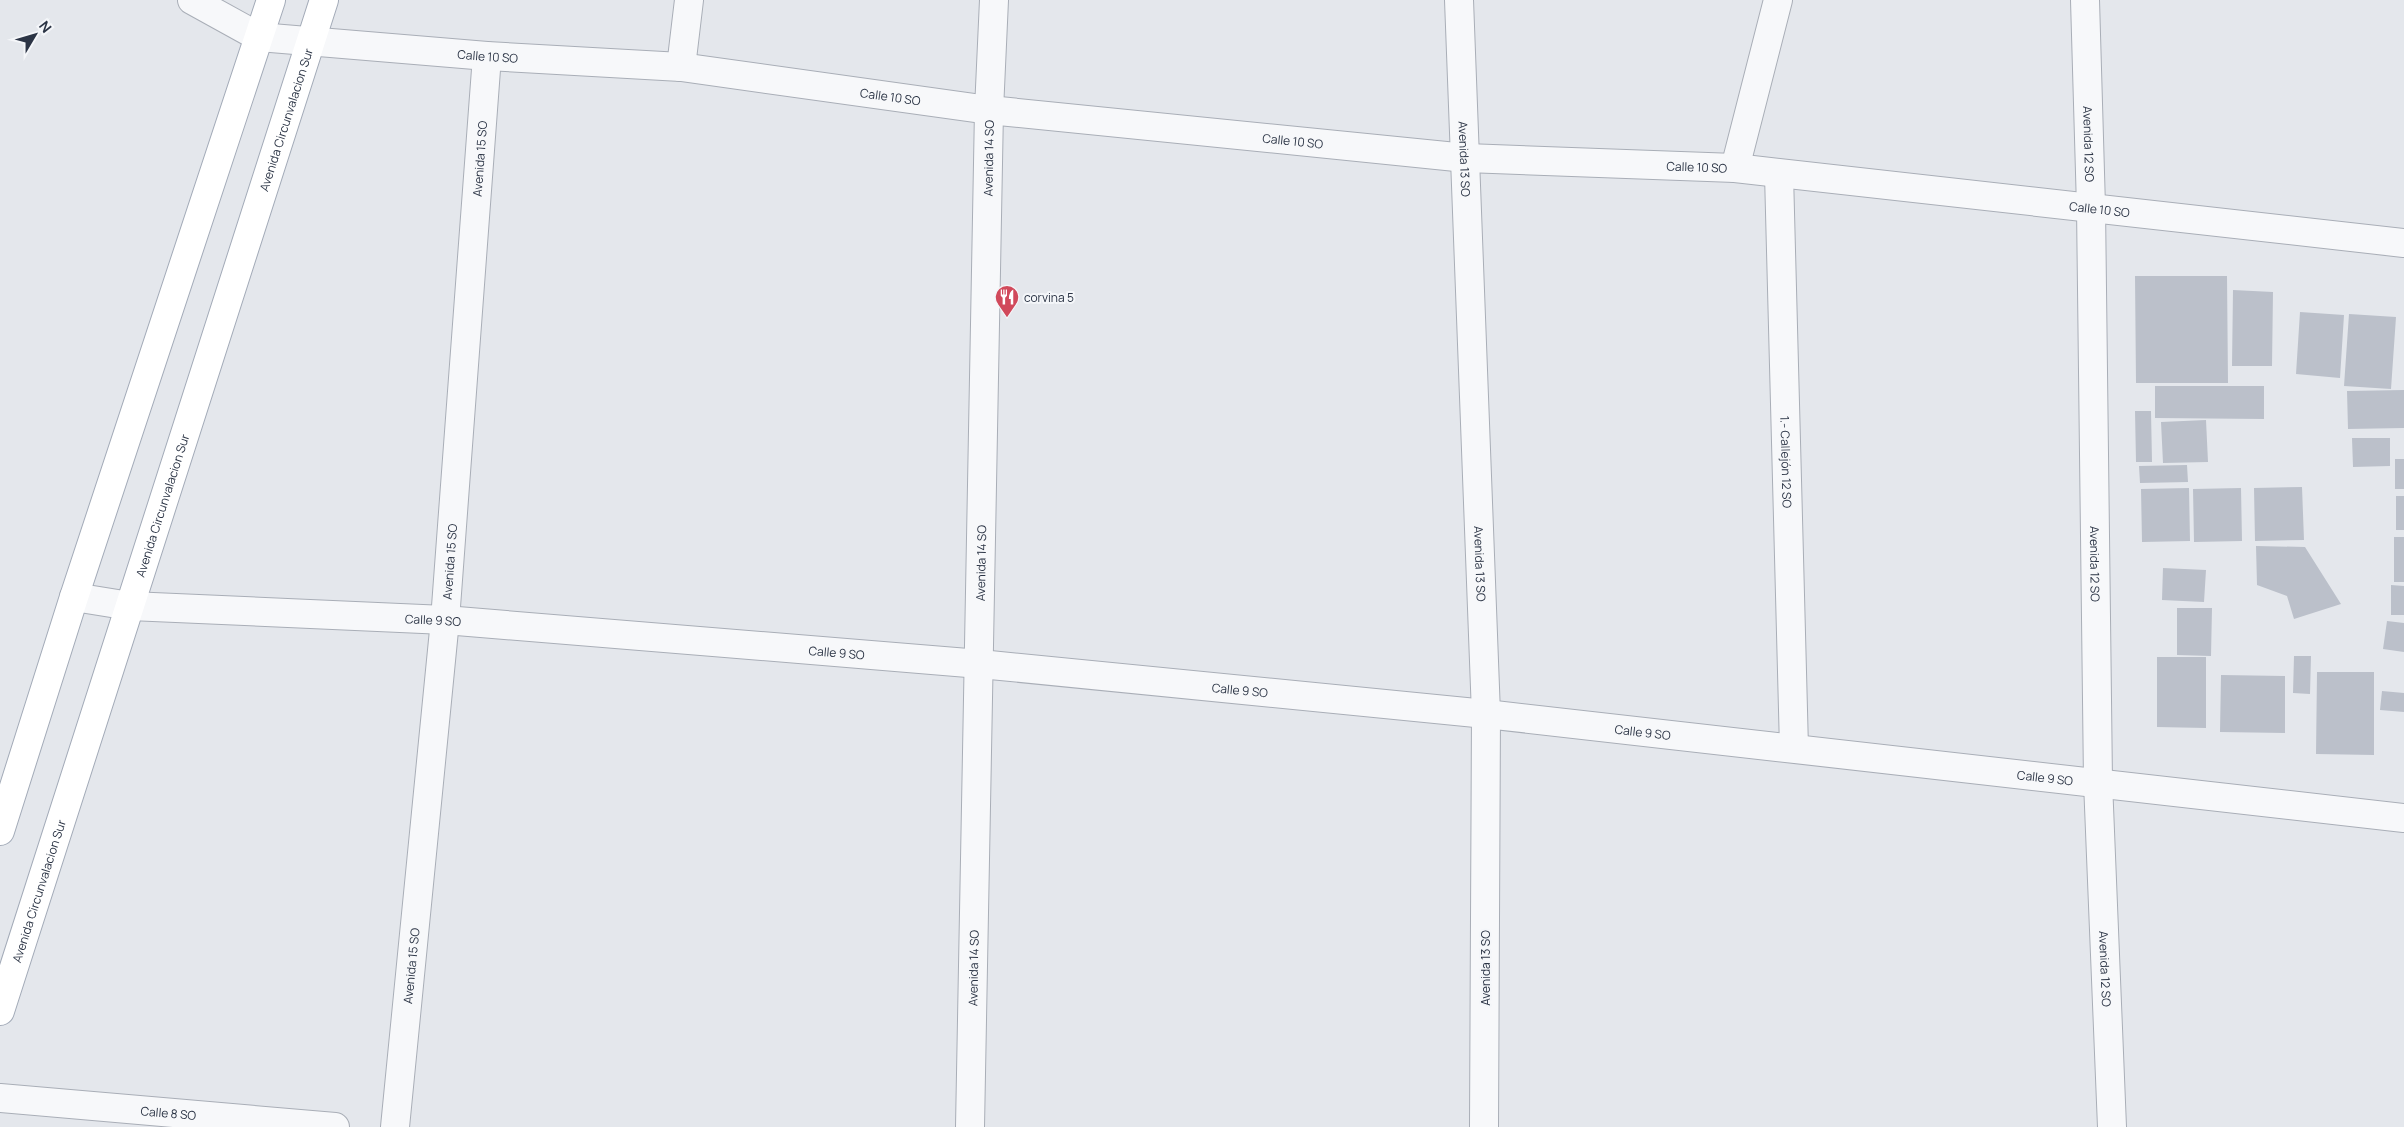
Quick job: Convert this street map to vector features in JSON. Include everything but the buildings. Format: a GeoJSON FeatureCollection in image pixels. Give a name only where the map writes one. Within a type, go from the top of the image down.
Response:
{"type":"FeatureCollection","features":[{"type":"Feature","properties":{"kind":"main road"},"geometry":{"type":"LineString","coordinates":[[0,831],[74,597],[271,0]]}},
{"type":"Feature","properties":{"kind":"main road","name":"Avenida Circunvalacion Sur"},"geometry":{"type":"LineString","coordinates":[[0,1011],[324,0]]}},
{"type":"Feature","properties":{"kind":"street","name":"Calle 10 SO"},"geometry":{"type":"LineString","coordinates":[[192,0],[259,37],[487,56],[681,67],[989,110],[1466,158],[1735,168],[2404,243]]}},
{"type":"Feature","properties":{"kind":"street"},"geometry":{"type":"LineString","coordinates":[[681,67],[689,0]]}},
{"type":"Feature","properties":{"kind":"street","name":"Avenida 14 SO"},"geometry":{"type":"LineString","coordinates":[[970,1127],[989,110],[994,0]]}},
{"type":"Feature","properties":{"kind":"street","name":"Avenida 13 SO"},"geometry":{"type":"LineString","coordinates":[[1459,0],[1486,714],[1484,1127]]}},
{"type":"Feature","properties":{"kind":"street"},"geometry":{"type":"LineString","coordinates":[[1735,168],[1778,0]]}},
{"type":"Feature","properties":{"kind":"street","name":"Avenida 12 SO"},"geometry":{"type":"LineString","coordinates":[[2085,0],[2091,207],[2098,782],[2112,1127]]}},
{"type":"Feature","properties":{"kind":"street","name":"Avenida 15 SO"},"geometry":{"type":"LineString","coordinates":[[394,1127],[445,620],[487,56]]}},
{"type":"Feature","properties":{"kind":"street","name":"1.- Callejón 12 SO"},"geometry":{"type":"LineString","coordinates":[[1779,174],[1794,748]]}},
{"type":"Feature","properties":{"kind":"street","name":"Calle 9 SO"},"geometry":{"type":"LineString","coordinates":[[74,597],[130,606],[445,620],[980,664],[1486,714],[2404,818]]}},
{"type":"Feature","properties":{"kind":"street","name":"Calle 8 SO"},"geometry":{"type":"LineString","coordinates":[[0,1098],[335,1127]]}},
{"type":"Feature","properties":{"kind":"place","name":"corvina 5"},"geometry":{"type":"Point","coordinates":[1007,318]}}]}
